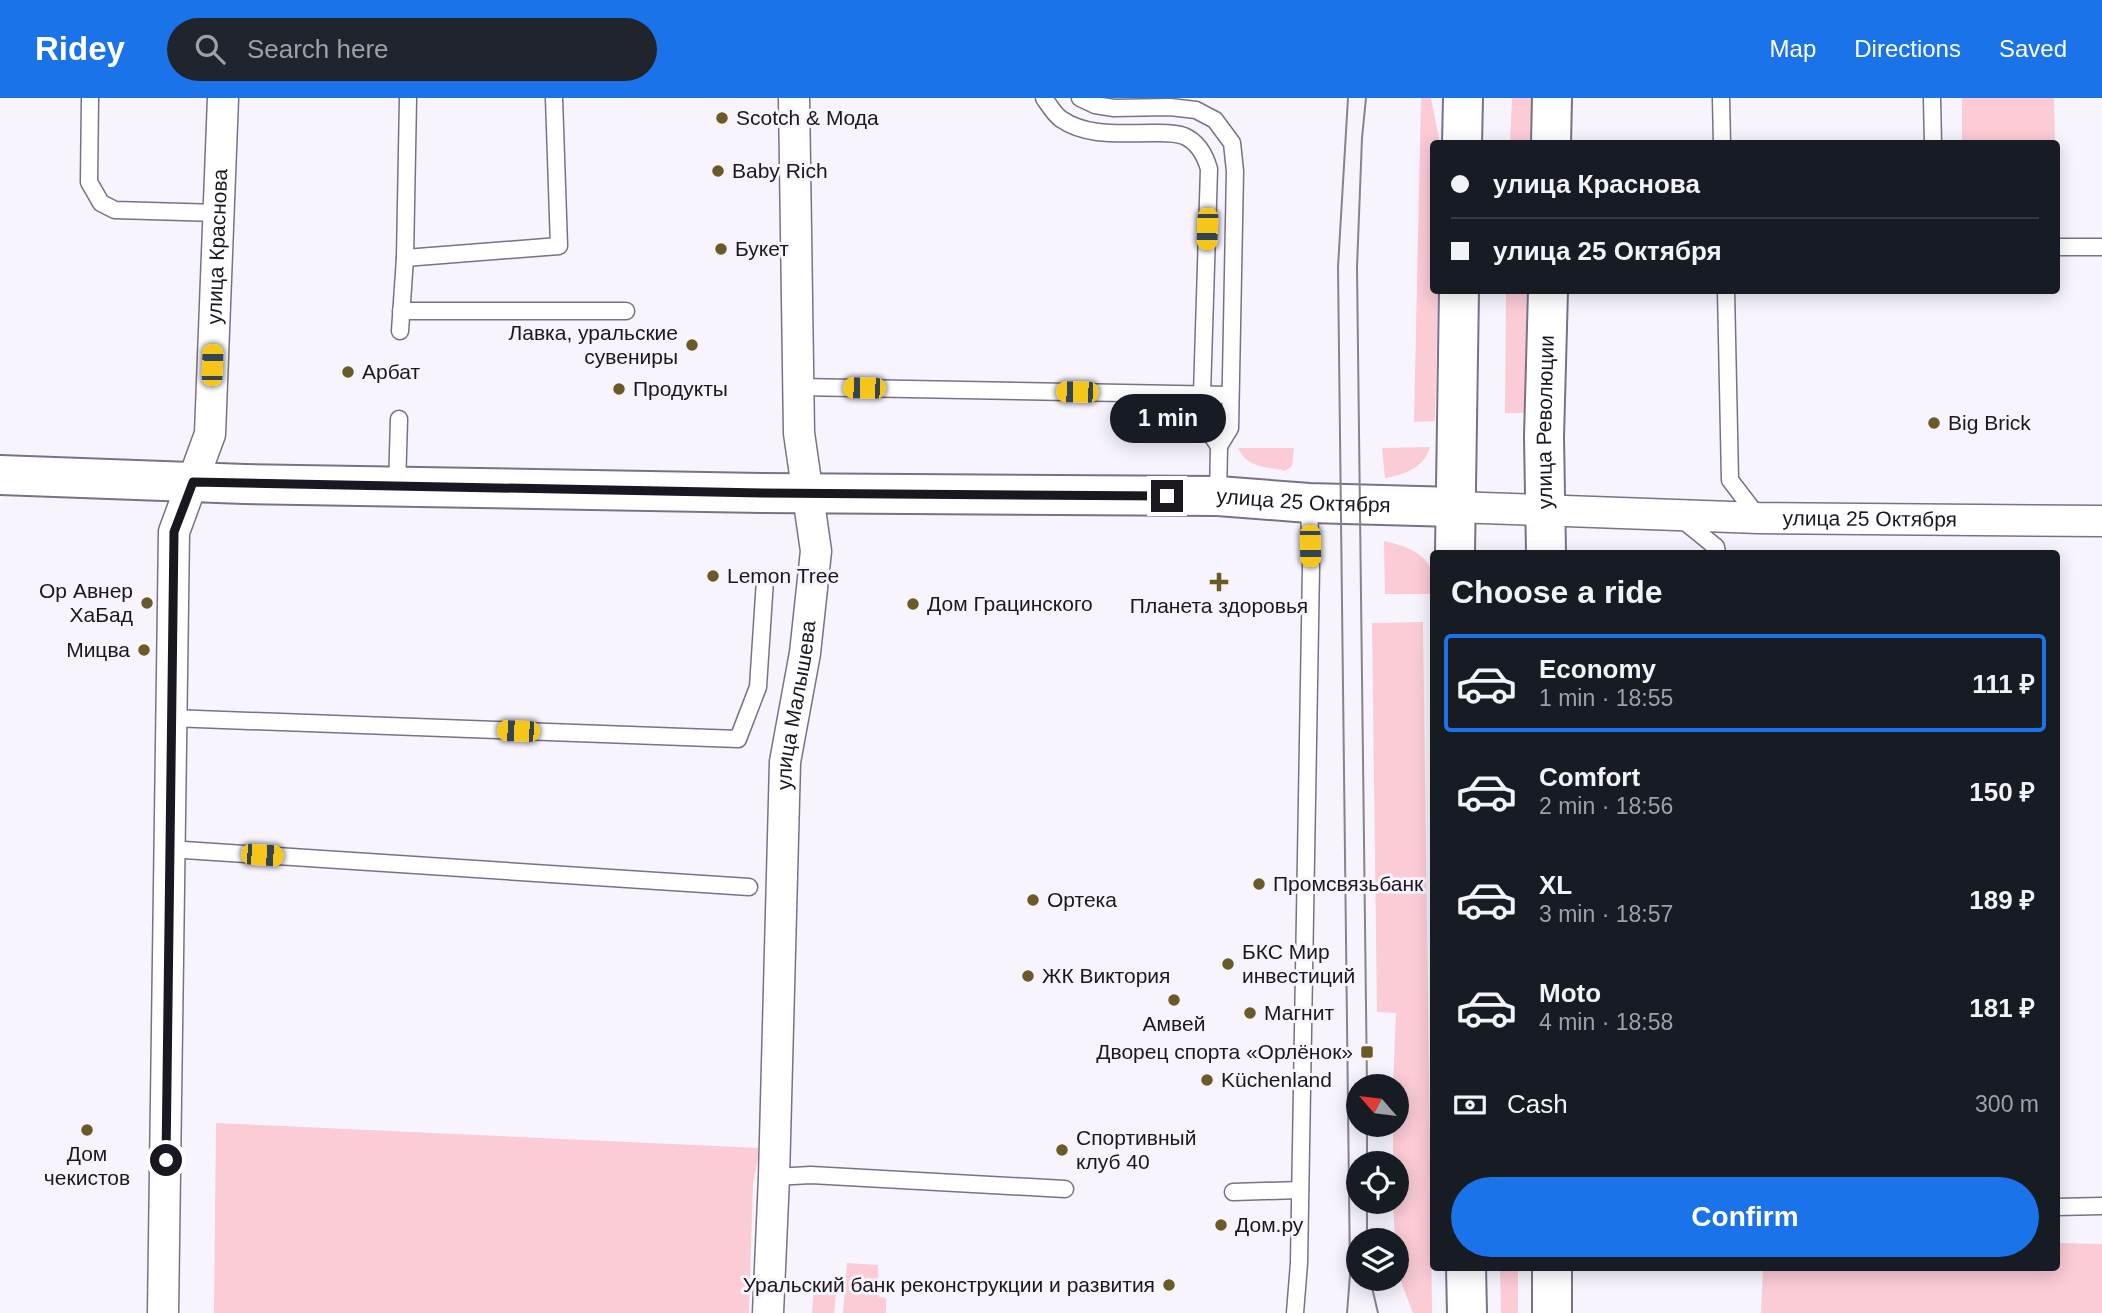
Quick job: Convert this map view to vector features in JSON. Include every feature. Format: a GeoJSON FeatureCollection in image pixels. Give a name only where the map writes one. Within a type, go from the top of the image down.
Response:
{"type":"FeatureCollection","features":[{"type":"Feature","properties":{"kind":"street","name":"улица Краснова"},"geometry":{"type":"LineString","coordinates":[[163,1313],[174,532],[210,434],[223,98]]}},
{"type":"Feature","properties":{"kind":"street","name":"улица Малышева"},"geometry":{"type":"LineString","coordinates":[[768,1313],[785,762],[805,653],[816,551],[799,433],[794,98]]}},
{"type":"Feature","properties":{"kind":"street"},"geometry":{"type":"LineString","coordinates":[[1462,140],[1463,98]]}},
{"type":"Feature","properties":{"kind":"street"},"geometry":{"type":"LineString","coordinates":[[1551,140],[1552,98]]}},
{"type":"Feature","properties":{"kind":"street"},"geometry":{"type":"LineString","coordinates":[[1455,550],[1459,294]]}},
{"type":"Feature","properties":{"kind":"street","name":"улица Революции"},"geometry":{"type":"LineString","coordinates":[[1546,550],[1544,437],[1548,294]]}},
{"type":"Feature","properties":{"kind":"street","name":"улица 25 Октября"},"geometry":{"type":"LineString","coordinates":[[0,475],[397,487],[1218,496],[1309,503],[1759,518],[2102,521]]}},
{"type":"Feature","properties":{"kind":"street"},"geometry":{"type":"LineString","coordinates":[[1466,1271],[1467,1313]]}},
{"type":"Feature","properties":{"kind":"street"},"geometry":{"type":"LineString","coordinates":[[1552,1271],[1552,1313]]}},
{"type":"Feature","properties":{"kind":"lane"},"geometry":{"type":"LineString","coordinates":[[90,98],[89,182],[101,203],[115,210],[218,213]]}},
{"type":"Feature","properties":{"kind":"lane"},"geometry":{"type":"LineString","coordinates":[[400,331],[405,258],[408,98]]}},
{"type":"Feature","properties":{"kind":"lane"},"geometry":{"type":"LineString","coordinates":[[405,258],[559,246],[554,98]]}},
{"type":"Feature","properties":{"kind":"lane"},"geometry":{"type":"LineString","coordinates":[[1044,98],[1059,118],[1083,130],[1109,133],[1170,133],[1184,136],[1197,145],[1205,156],[1209,169],[1202,394],[1205,426],[1219,446]]}},
{"type":"Feature","properties":{"kind":"lane"},"geometry":{"type":"LineString","coordinates":[[1080,98],[1095,106],[1196,110],[1215,120],[1232,143],[1236,171],[1230,428],[1219,446],[1218,496]]}},
{"type":"Feature","properties":{"kind":"lane"},"geometry":{"type":"LineString","coordinates":[[1721,98],[1722,140]]}},
{"type":"Feature","properties":{"kind":"lane"},"geometry":{"type":"LineString","coordinates":[[1933,98],[1933,140]]}},
{"type":"Feature","properties":{"kind":"lane"},"geometry":{"type":"LineString","coordinates":[[2060,247],[2102,247]]}},
{"type":"Feature","properties":{"kind":"lane"},"geometry":{"type":"LineString","coordinates":[[1726,294],[1730,480],[1759,518]]}},
{"type":"Feature","properties":{"kind":"lane"},"geometry":{"type":"LineString","coordinates":[[401,310],[626,311]]}},
{"type":"Feature","properties":{"kind":"lane"},"geometry":{"type":"LineString","coordinates":[[799,387],[1230,396]]}},
{"type":"Feature","properties":{"kind":"lane"},"geometry":{"type":"LineString","coordinates":[[397,487],[398,419]]}},
{"type":"Feature","properties":{"kind":"lane"},"geometry":{"type":"LineString","coordinates":[[1295,1313],[1299,1263],[1310,595],[1309,503]]}},
{"type":"Feature","properties":{"kind":"lane"},"geometry":{"type":"LineString","coordinates":[[1675,515],[1716,550]]}},
{"type":"Feature","properties":{"kind":"lane"},"geometry":{"type":"LineString","coordinates":[[171,718],[738,739],[758,687],[765,580]]}},
{"type":"Feature","properties":{"kind":"lane"},"geometry":{"type":"LineString","coordinates":[[169,849],[749,887]]}},
{"type":"Feature","properties":{"kind":"lane"},"geometry":{"type":"LineString","coordinates":[[774,1177],[811,1175],[1065,1189]]}},
{"type":"Feature","properties":{"kind":"lane"},"geometry":{"type":"LineString","coordinates":[[1233,1192],[1300,1190]]}},
{"type":"Feature","properties":{"kind":"lane"},"geometry":{"type":"LineString","coordinates":[[2060,1207],[2102,1206]]}},
{"type":"Feature","properties":{"kind":"shaded area"},"geometry":{"type":"Polygon","coordinates":[[[1421,98],[1431,98],[1439,140],[1430,140],[1430,294],[1438,294],[1435,421],[1414,422],[1421,98]]]}},
{"type":"Feature","properties":{"kind":"shaded area"},"geometry":{"type":"Polygon","coordinates":[[[1512,98],[1532,98],[1530,140],[1510,140],[1512,98]]]}},
{"type":"Feature","properties":{"kind":"shaded area"},"geometry":{"type":"Polygon","coordinates":[[[1962,98],[2054,98],[2055,140],[1962,140],[1962,98]]]}},
{"type":"Feature","properties":{"kind":"shaded area"},"geometry":{"type":"Polygon","coordinates":[[[1506,294],[1527,294],[1526,413],[1505,413],[1506,294]]]}},
{"type":"Feature","properties":{"kind":"shaded area"},"geometry":{"type":"Polygon","coordinates":[[[1430,447],[1419,465],[1399,475],[1385,478],[1382,448],[1430,447]]]}},
{"type":"Feature","properties":{"kind":"shaded area"},"geometry":{"type":"Polygon","coordinates":[[[1238,448],[1294,448],[1292,466],[1285,471],[1258,466],[1247,460],[1238,448]]]}},
{"type":"Feature","properties":{"kind":"shaded area"},"geometry":{"type":"Polygon","coordinates":[[[1384,541],[1414,551],[1430,567],[1430,594],[1385,594],[1384,541]]]}},
{"type":"Feature","properties":{"kind":"shaded area"},"geometry":{"type":"Polygon","coordinates":[[[1423,622],[1432,1313],[1413,1313],[1405,1291],[1409,1291],[1409,1228],[1394,1228],[1394,1214],[1409,1214],[1409,1151],[1393,1151],[1393,1138],[1409,1138],[1409,1074],[1394,1074],[1396,1013],[1377,1012],[1372,623],[1423,622]]]}},
{"type":"Feature","properties":{"kind":"shaded area"},"geometry":{"type":"Polygon","coordinates":[[[216,1123],[760,1148],[753,1184],[749,1313],[214,1313],[216,1123]]]}},
{"type":"Feature","properties":{"kind":"shaded area"},"geometry":{"type":"Polygon","coordinates":[[[2060,1243],[2102,1244],[2102,1313],[1761,1313],[1763,1271],[2060,1271],[2060,1243]]]}},
{"type":"Feature","properties":{"kind":"shaded area"},"geometry":{"type":"Polygon","coordinates":[[[847,1263],[878,1265],[879,1297],[886,1298],[886,1313],[843,1313],[847,1263]]]}},
{"type":"Feature","properties":{"kind":"shaded area"},"geometry":{"type":"Polygon","coordinates":[[[1500,1271],[1518,1271],[1518,1313],[1501,1313],[1500,1271]]]}},
{"type":"Feature","properties":{"kind":"shaded area"},"geometry":{"type":"Polygon","coordinates":[[[814,1285],[837,1285],[834,1313],[812,1313],[814,1285]]]}},
{"type":"Feature","properties":{"kind":"tram line"},"geometry":{"type":"LineString","coordinates":[[1347,1313],[1350,1275],[1338,267],[1348,98]]}},
{"type":"Feature","properties":{"kind":"tram line"},"geometry":{"type":"LineString","coordinates":[[1366,98],[1357,267],[1367,1074]]}},
{"type":"Feature","properties":{"kind":"tram line"},"geometry":{"type":"LineString","coordinates":[[1367,1138],[1367,1151]]}},
{"type":"Feature","properties":{"kind":"tram line"},"geometry":{"type":"LineString","coordinates":[[1367,1214],[1367,1228]]}},
{"type":"Feature","properties":{"kind":"tram line"},"geometry":{"type":"LineString","coordinates":[[1373,1291],[1378,1313]]}},
{"type":"Feature","properties":{"kind":"place","name":"Scotch & Мода"},"geometry":{"type":"Point","coordinates":[722,118]}},
{"type":"Feature","properties":{"kind":"place","name":"Baby Rich"},"geometry":{"type":"Point","coordinates":[718,171]}},
{"type":"Feature","properties":{"kind":"place","name":"Букет"},"geometry":{"type":"Point","coordinates":[721,249]}},
{"type":"Feature","properties":{"kind":"place","name":"Лавка, уральские сувениры"},"geometry":{"type":"Point","coordinates":[692,345]}},
{"type":"Feature","properties":{"kind":"place","name":"Арбат"},"geometry":{"type":"Point","coordinates":[348,372]}},
{"type":"Feature","properties":{"kind":"place","name":"Продукты"},"geometry":{"type":"Point","coordinates":[619,389]}},
{"type":"Feature","properties":{"kind":"place","name":"Big Brick"},"geometry":{"type":"Point","coordinates":[1934,423]}},
{"type":"Feature","properties":{"kind":"place","name":"Lemon Tree"},"geometry":{"type":"Point","coordinates":[713,576]}},
{"type":"Feature","properties":{"kind":"place","name":"Планета здоровья"},"geometry":{"type":"Point","coordinates":[1219,582]}},
{"type":"Feature","properties":{"kind":"place","name":"Ор Авнер ХаБад"},"geometry":{"type":"Point","coordinates":[147,603]}},
{"type":"Feature","properties":{"kind":"place","name":"Дом Грацинского"},"geometry":{"type":"Point","coordinates":[913,604]}},
{"type":"Feature","properties":{"kind":"place","name":"Мицва"},"geometry":{"type":"Point","coordinates":[144,650]}},
{"type":"Feature","properties":{"kind":"place","name":"Промсвязьбанк"},"geometry":{"type":"Point","coordinates":[1259,884]}},
{"type":"Feature","properties":{"kind":"place","name":"Ортека"},"geometry":{"type":"Point","coordinates":[1033,900]}},
{"type":"Feature","properties":{"kind":"place","name":"БКС Мир инвестиций"},"geometry":{"type":"Point","coordinates":[1228,964]}},
{"type":"Feature","properties":{"kind":"place","name":"ЖК Виктория"},"geometry":{"type":"Point","coordinates":[1028,976]}},
{"type":"Feature","properties":{"kind":"place","name":"Амвей"},"geometry":{"type":"Point","coordinates":[1174,1000]}},
{"type":"Feature","properties":{"kind":"place","name":"Магнит"},"geometry":{"type":"Point","coordinates":[1250,1013]}},
{"type":"Feature","properties":{"kind":"place","name":"Дворец спорта «Орлёнок»"},"geometry":{"type":"Point","coordinates":[1367,1052]}},
{"type":"Feature","properties":{"kind":"place","name":"Küchenland"},"geometry":{"type":"Point","coordinates":[1207,1080]}},
{"type":"Feature","properties":{"kind":"place","name":"Дом чекистов"},"geometry":{"type":"Point","coordinates":[87,1130]}},
{"type":"Feature","properties":{"kind":"place","name":"Спортивный клуб 40"},"geometry":{"type":"Point","coordinates":[1062,1150]}},
{"type":"Feature","properties":{"kind":"place","name":"Дом.ру"},"geometry":{"type":"Point","coordinates":[1221,1225]}},
{"type":"Feature","properties":{"kind":"place","name":"Уральский банк реконструкции и развития"},"geometry":{"type":"Point","coordinates":[1169,1285]}},
{"type":"Feature","properties":{"kind":"route"},"geometry":{"type":"LineString","coordinates":[[166,1160],[174,532],[193,482],[762,493],[1167,496]]}}]}
